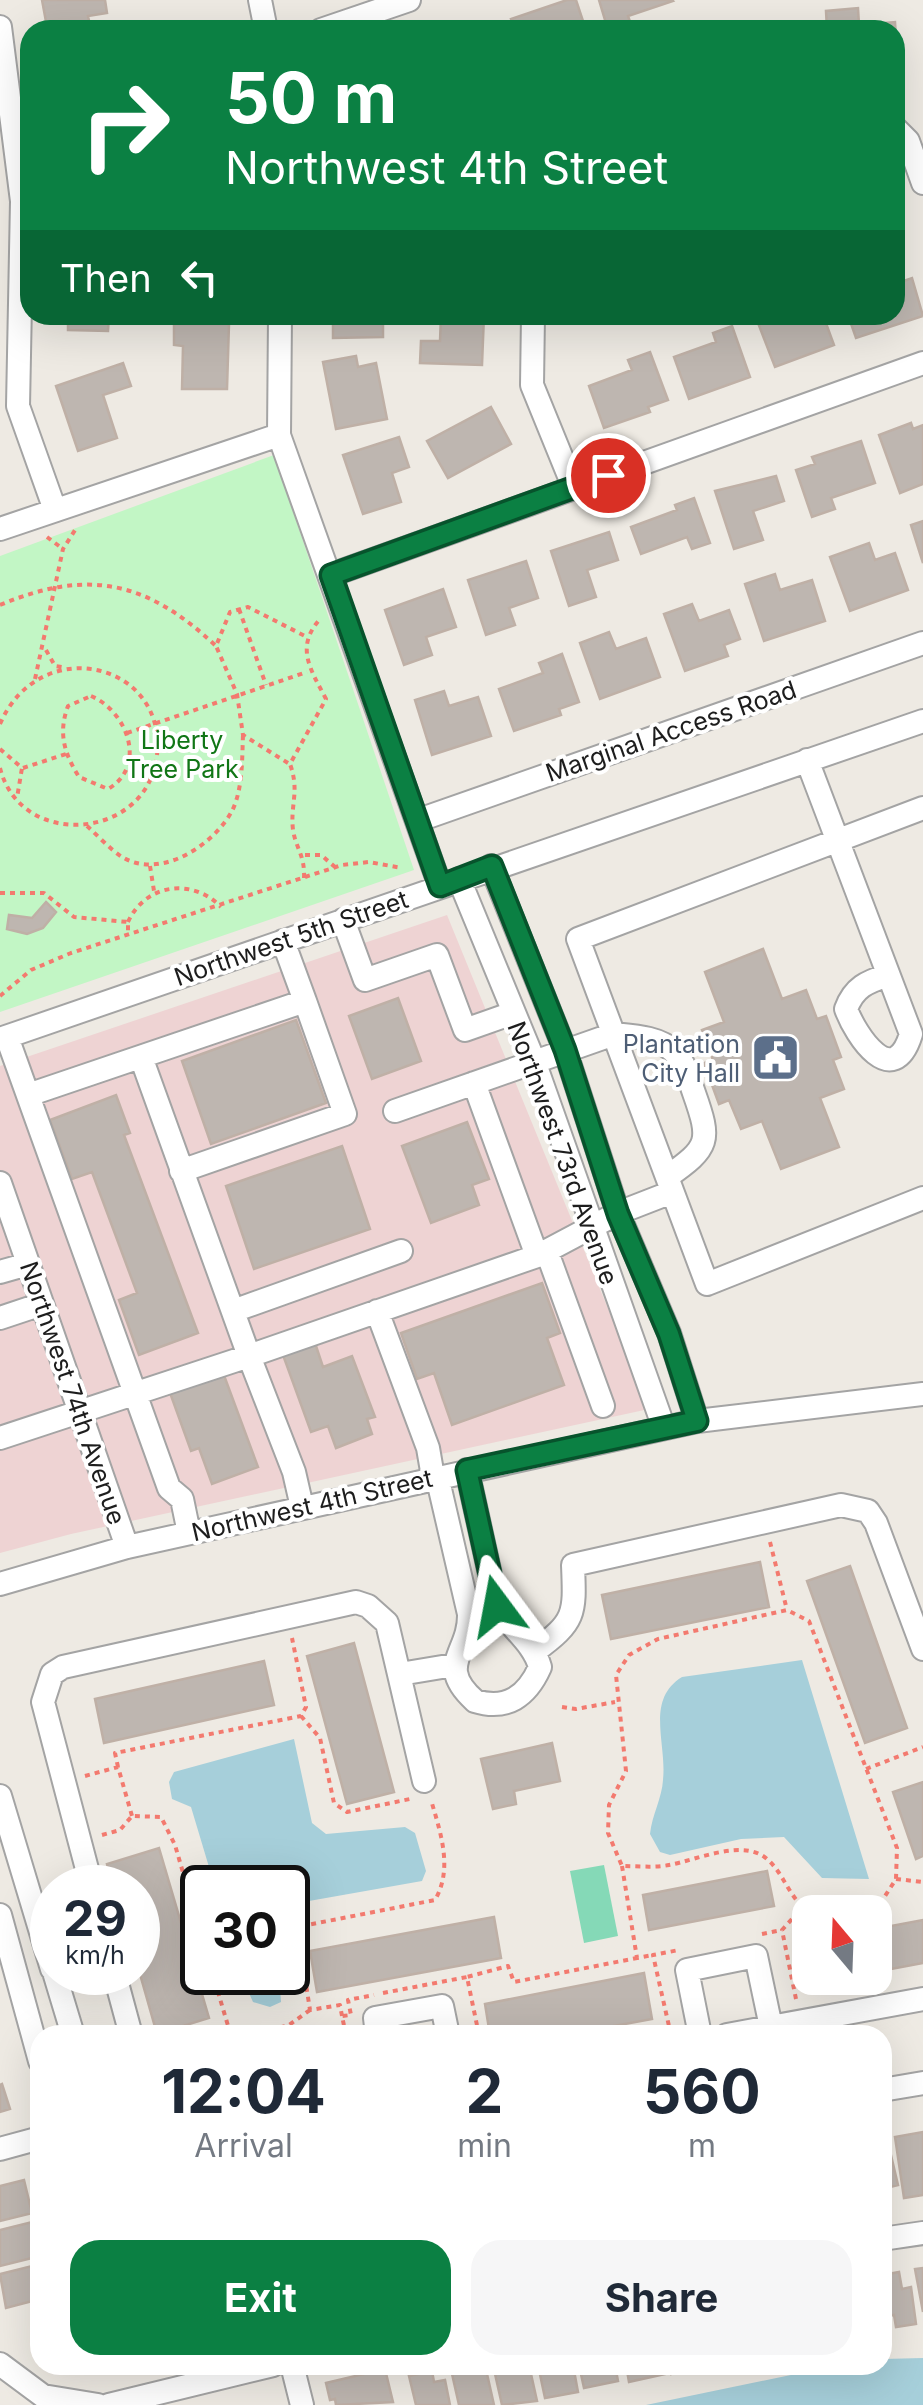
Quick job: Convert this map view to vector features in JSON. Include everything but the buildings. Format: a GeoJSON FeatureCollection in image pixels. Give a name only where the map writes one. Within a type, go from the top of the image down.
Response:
{"type":"FeatureCollection","features":[{"type":"Feature","properties":{"kind":"street"},"geometry":{"type":"LineString","coordinates":[[351,20],[410,0]]}},
{"type":"Feature","properties":{"kind":"street"},"geometry":{"type":"LineString","coordinates":[[0,27],[20,185]]}},
{"type":"Feature","properties":{"kind":"street"},"geometry":{"type":"LineString","coordinates":[[905,138],[923,183]]}},
{"type":"Feature","properties":{"kind":"street"},"geometry":{"type":"LineString","coordinates":[[20,304],[18,406],[65,507]]}},
{"type":"Feature","properties":{"kind":"street","name":"Northwest 73rd Avenue"},"geometry":{"type":"LineString","coordinates":[[280,325],[279,436],[418,820],[534,1061],[664,1428]]}},
{"type":"Feature","properties":{"kind":"street"},"geometry":{"type":"LineString","coordinates":[[533,325],[532,385],[574,488]]}},
{"type":"Feature","properties":{"kind":"street"},"geometry":{"type":"LineString","coordinates":[[331,575],[923,363]]}},
{"type":"Feature","properties":{"kind":"street"},"geometry":{"type":"LineString","coordinates":[[0,529],[279,436]]}},
{"type":"Feature","properties":{"kind":"street","name":"Marginal Access Road"},"geometry":{"type":"LineString","coordinates":[[418,820],[923,643]]}},
{"type":"Feature","properties":{"kind":"street","name":"Northwest 5th Street"},"geometry":{"type":"LineString","coordinates":[[4,1038],[923,720]]}},
{"type":"Feature","properties":{"kind":"street"},"geometry":{"type":"LineString","coordinates":[[807,760],[888,975]]}},
{"type":"Feature","properties":{"kind":"street"},"geometry":{"type":"LineString","coordinates":[[923,808],[578,939],[706,1284],[923,1198]]}},
{"type":"Feature","properties":{"kind":"street","name":"Northwest 73rd Avenue"},"geometry":{"type":"LineString","coordinates":[[492,866],[565,1050],[618,1214],[669,1334],[697,1421]]}},
{"type":"Feature","properties":{"kind":"street"},"geometry":{"type":"LineString","coordinates":[[344,920],[365,980],[437,955],[465,1030],[513,1013]]}},
{"type":"Feature","properties":{"kind":"street"},"geometry":{"type":"LineString","coordinates":[[181,1170],[344,1114],[284,940]]}},
{"type":"Feature","properties":{"kind":"street"},"geometry":{"type":"LineString","coordinates":[[28,1095],[304,1001]]}},
{"type":"Feature","properties":{"kind":"street"},"geometry":{"type":"LineString","coordinates":[[0,1438],[542,1254],[670,1185],[700,1148],[707,1130],[684,1067],[673,1050],[614,1034],[395,1111]]}},
{"type":"Feature","properties":{"kind":"street"},"geometry":{"type":"LineString","coordinates":[[4,1038],[169,1488],[182,1499],[188,1533]]}},
{"type":"Feature","properties":{"kind":"street"},"geometry":{"type":"LineString","coordinates":[[141,1057],[294,1472],[302,1507]]}},
{"type":"Feature","properties":{"kind":"street"},"geometry":{"type":"LineString","coordinates":[[474,1083],[603,1406]]}},
{"type":"Feature","properties":{"kind":"street","name":"Northwest 74th Avenue"},"geometry":{"type":"LineString","coordinates":[[1,1187],[127,1546]]}},
{"type":"Feature","properties":{"kind":"street"},"geometry":{"type":"LineString","coordinates":[[233,1311],[401,1252]]}},
{"type":"Feature","properties":{"kind":"street"},"geometry":{"type":"LineString","coordinates":[[0,1272],[28,1264]]}},
{"type":"Feature","properties":{"kind":"street"},"geometry":{"type":"LineString","coordinates":[[0,1318],[42,1304]]}},
{"type":"Feature","properties":{"kind":"street"},"geometry":{"type":"LineString","coordinates":[[378,1311],[428,1448],[469,1614],[469,1628],[454,1665],[463,1690],[475,1701],[502,1704],[524,1694],[540,1666],[535,1650],[507,1623],[497,1606],[467,1470]]}},
{"type":"Feature","properties":{"kind":"street","name":"Northwest 4th Street"},"geometry":{"type":"LineString","coordinates":[[0,1584],[127,1546],[697,1421],[923,1394]]}},
{"type":"Feature","properties":{"kind":"street"},"geometry":{"type":"LineString","coordinates":[[535,1650],[569,1625],[574,1610],[573,1565],[841,1504],[868,1511],[923,1649]]}},
{"type":"Feature","properties":{"kind":"street"},"geometry":{"type":"LineString","coordinates":[[86,1865],[43,1702],[52,1674],[74,1664],[356,1602],[368,1606],[387,1623],[427,1788]]}},
{"type":"Feature","properties":{"kind":"street"},"geometry":{"type":"LineString","coordinates":[[400,1674],[454,1665]]}},
{"type":"Feature","properties":{"kind":"street"},"geometry":{"type":"LineString","coordinates":[[0,1796],[30,1895]]}},
{"type":"Feature","properties":{"kind":"street"},"geometry":{"type":"LineString","coordinates":[[0,1915],[30,2025]]}},
{"type":"Feature","properties":{"kind":"street"},"geometry":{"type":"LineString","coordinates":[[698,2025],[686,1970],[756,1956],[770,2025]]}},
{"type":"Feature","properties":{"kind":"street"},"geometry":{"type":"LineString","coordinates":[[60,1995],[70,2025]]}},
{"type":"Feature","properties":{"kind":"street"},"geometry":{"type":"LineString","coordinates":[[120,1995],[127,2025]]}},
{"type":"Feature","properties":{"kind":"street"},"geometry":{"type":"LineString","coordinates":[[776,2025],[923,1999]]}},
{"type":"Feature","properties":{"kind":"street"},"geometry":{"type":"LineString","coordinates":[[375,2025],[374,2018],[442,2006],[446,2025]]}},
{"type":"Feature","properties":{"kind":"street"},"geometry":{"type":"LineString","coordinates":[[892,2088],[923,2083]]}},
{"type":"Feature","properties":{"kind":"street"},"geometry":{"type":"LineString","coordinates":[[0,2149],[30,2141]]}},
{"type":"Feature","properties":{"kind":"street"},"geometry":{"type":"LineString","coordinates":[[892,2238],[923,2233]]}},
{"type":"Feature","properties":{"kind":"street"},"geometry":{"type":"LineString","coordinates":[[0,2364],[43,2396],[98,2405]]}},
{"type":"Feature","properties":{"kind":"street"},"geometry":{"type":"LineString","coordinates":[[109,2405],[232,2375]]}},
{"type":"Feature","properties":{"kind":"street"},"geometry":{"type":"LineString","coordinates":[[294,2375],[302,2405]]}},
{"type":"Feature","properties":{"kind":"path"},"geometry":{"type":"LineString","coordinates":[[35,679],[45,648],[63,549],[77,528],[65,507]]}},
{"type":"Feature","properties":{"kind":"path"},"geometry":{"type":"LineString","coordinates":[[0,606],[53,588],[116,585],[145,594],[169,606],[216,646],[237,694],[243,734],[240,784],[232,810],[208,841],[183,856],[150,866],[123,858],[87,826]]}},
{"type":"Feature","properties":{"kind":"path"},"geometry":{"type":"LineString","coordinates":[[290,764],[326,699],[308,671],[307,637],[323,615],[341,603]]}},
{"type":"Feature","properties":{"kind":"path"},"geometry":{"type":"LineString","coordinates":[[216,646],[230,612],[248,607],[307,637]]}},
{"type":"Feature","properties":{"kind":"path"},"geometry":{"type":"LineString","coordinates":[[239,610],[266,685]]}},
{"type":"Feature","properties":{"kind":"path"},"geometry":{"type":"LineString","coordinates":[[0,768],[1,779],[16,800],[37,817],[61,825],[87,826],[112,819],[134,803],[149,781],[157,755],[153,724],[144,703],[126,684],[102,670],[56,666],[45,648]]}},
{"type":"Feature","properties":{"kind":"path"},"geometry":{"type":"LineString","coordinates":[[0,724],[8,704],[35,679],[67,668]]}},
{"type":"Feature","properties":{"kind":"path"},"geometry":{"type":"LineString","coordinates":[[127,733],[308,671]]}},
{"type":"Feature","properties":{"kind":"path"},"geometry":{"type":"LineString","coordinates":[[92,696],[108,703],[127,733],[127,769],[120,782],[108,789],[78,778],[66,754],[62,723],[68,706],[92,696]]}},
{"type":"Feature","properties":{"kind":"path"},"geometry":{"type":"LineString","coordinates":[[243,734],[275,758],[290,764]]}},
{"type":"Feature","properties":{"kind":"path"},"geometry":{"type":"LineString","coordinates":[[0,748],[22,768]]}},
{"type":"Feature","properties":{"kind":"path"},"geometry":{"type":"LineString","coordinates":[[22,768],[66,754]]}},
{"type":"Feature","properties":{"kind":"path"},"geometry":{"type":"LineString","coordinates":[[290,764],[298,798],[293,828],[305,856],[304,878]]}},
{"type":"Feature","properties":{"kind":"path"},"geometry":{"type":"LineString","coordinates":[[16,800],[22,768]]}},
{"type":"Feature","properties":{"kind":"path"},"geometry":{"type":"LineString","coordinates":[[305,856],[321,855],[334,868]]}},
{"type":"Feature","properties":{"kind":"path"},"geometry":{"type":"LineString","coordinates":[[0,996],[31,970],[334,868],[370,862],[402,868]]}},
{"type":"Feature","properties":{"kind":"path"},"geometry":{"type":"LineString","coordinates":[[150,866],[154,892]]}},
{"type":"Feature","properties":{"kind":"path"},"geometry":{"type":"LineString","coordinates":[[128,936],[128,922],[137,902],[154,892],[192,890],[209,894],[221,907]]}},
{"type":"Feature","properties":{"kind":"path"},"geometry":{"type":"LineString","coordinates":[[0,893],[44,893],[74,917],[128,922]]}},
{"type":"Feature","properties":{"kind":"path"},"geometry":{"type":"LineString","coordinates":[[765,1520],[787,1610]]}},
{"type":"Feature","properties":{"kind":"path"},"geometry":{"type":"LineString","coordinates":[[637,1958],[622,1866],[608,1833],[609,1806],[626,1771],[627,1756],[615,1702],[616,1676],[629,1655],[658,1639],[787,1610],[809,1621],[898,1848],[896,1879],[886,1895]]}},
{"type":"Feature","properties":{"kind":"path"},"geometry":{"type":"LineString","coordinates":[[132,1816],[115,1753],[301,1716],[306,1707],[287,1617]]}},
{"type":"Feature","properties":{"kind":"path"},"geometry":{"type":"LineString","coordinates":[[562,1707],[576,1710],[615,1702]]}},
{"type":"Feature","properties":{"kind":"path"},"geometry":{"type":"LineString","coordinates":[[301,1716],[320,1738],[334,1802],[347,1812],[427,1788],[439,1828],[445,1883],[434,1900],[296,1928],[310,2010]]}},
{"type":"Feature","properties":{"kind":"path"},"geometry":{"type":"LineString","coordinates":[[866,1768],[923,1747]]}},
{"type":"Feature","properties":{"kind":"path"},"geometry":{"type":"LineString","coordinates":[[64,1781],[118,1767]]}},
{"type":"Feature","properties":{"kind":"path"},"geometry":{"type":"LineString","coordinates":[[80,1841],[120,1830],[132,1816]]}},
{"type":"Feature","properties":{"kind":"path"},"geometry":{"type":"LineString","coordinates":[[132,1816],[161,1817],[181,1865]]}},
{"type":"Feature","properties":{"kind":"path"},"geometry":{"type":"LineString","coordinates":[[622,1866],[664,1866],[739,1850],[756,1851],[770,1860],[793,1895]]}},
{"type":"Feature","properties":{"kind":"path"},"geometry":{"type":"LineString","coordinates":[[896,1879],[923,1882]]}},
{"type":"Feature","properties":{"kind":"path"},"geometry":{"type":"LineString","coordinates":[[792,1919],[782,1930],[792,1981]]}},
{"type":"Feature","properties":{"kind":"path"},"geometry":{"type":"LineString","coordinates":[[477,2025],[467,1976],[508,1966],[514,1982],[653,1955]]}},
{"type":"Feature","properties":{"kind":"path"},"geometry":{"type":"LineString","coordinates":[[219,1995],[228,2025]]}},
{"type":"Feature","properties":{"kind":"path"},"geometry":{"type":"LineString","coordinates":[[795,1995],[800,2021]]}},
{"type":"Feature","properties":{"kind":"path"},"geometry":{"type":"LineString","coordinates":[[289,2025],[310,2010],[340,2005],[342,2016]]}},
{"type":"Feature","properties":{"kind":"shaded area"},"geometry":{"type":"Polygon","coordinates":[[[447,915],[649,1409],[71,1534],[0,1553],[0,1066],[447,915]]]}},
{"type":"Feature","properties":{"kind":"green space","name":"Liberty Tree Park"},"geometry":{"type":"Polygon","coordinates":[[[274,455],[414,870],[0,1012],[0,556],[274,455]]]}},
{"type":"Feature","properties":{"kind":"green space"},"geometry":{"type":"Polygon","coordinates":[[[604,1865],[618,1936],[584,1943],[570,1871],[604,1865]]]}},
{"type":"Feature","properties":{"kind":"water"},"geometry":{"type":"Polygon","coordinates":[[[802,1660],[869,1879],[822,1878],[784,1837],[741,1839],[670,1855],[660,1852],[650,1834],[663,1780],[661,1710],[671,1687],[682,1677],[802,1660]]]}},
{"type":"Feature","properties":{"kind":"water"},"geometry":{"type":"Polygon","coordinates":[[[294,1739],[312,1823],[326,1834],[405,1827],[415,1833],[426,1871],[422,1881],[310,1901],[310,1865],[208,1865],[191,1807],[172,1799],[169,1782],[174,1772],[294,1739]]]}},
{"type":"Feature","properties":{"kind":"water"},"geometry":{"type":"Polygon","coordinates":[[[250,1995],[281,1995],[281,2002],[270,2007],[253,2002],[250,1995]]]}},
{"type":"Feature","properties":{"kind":"water"},"geometry":{"type":"Polygon","coordinates":[[[923,2358],[923,2405],[646,2405],[791,2375],[892,2375],[892,2359],[923,2358]]]}},
{"type":"Feature","properties":{"kind":"place","name":"Plantation City Hall"},"geometry":{"type":"Point","coordinates":[775,1058]}},
{"type":"Feature","properties":{"kind":"route"},"geometry":{"type":"LineString","coordinates":[[497,1606],[467,1470],[697,1421],[669,1334],[618,1214],[565,1050],[492,866],[440,886],[331,575],[608,475]]}}]}
